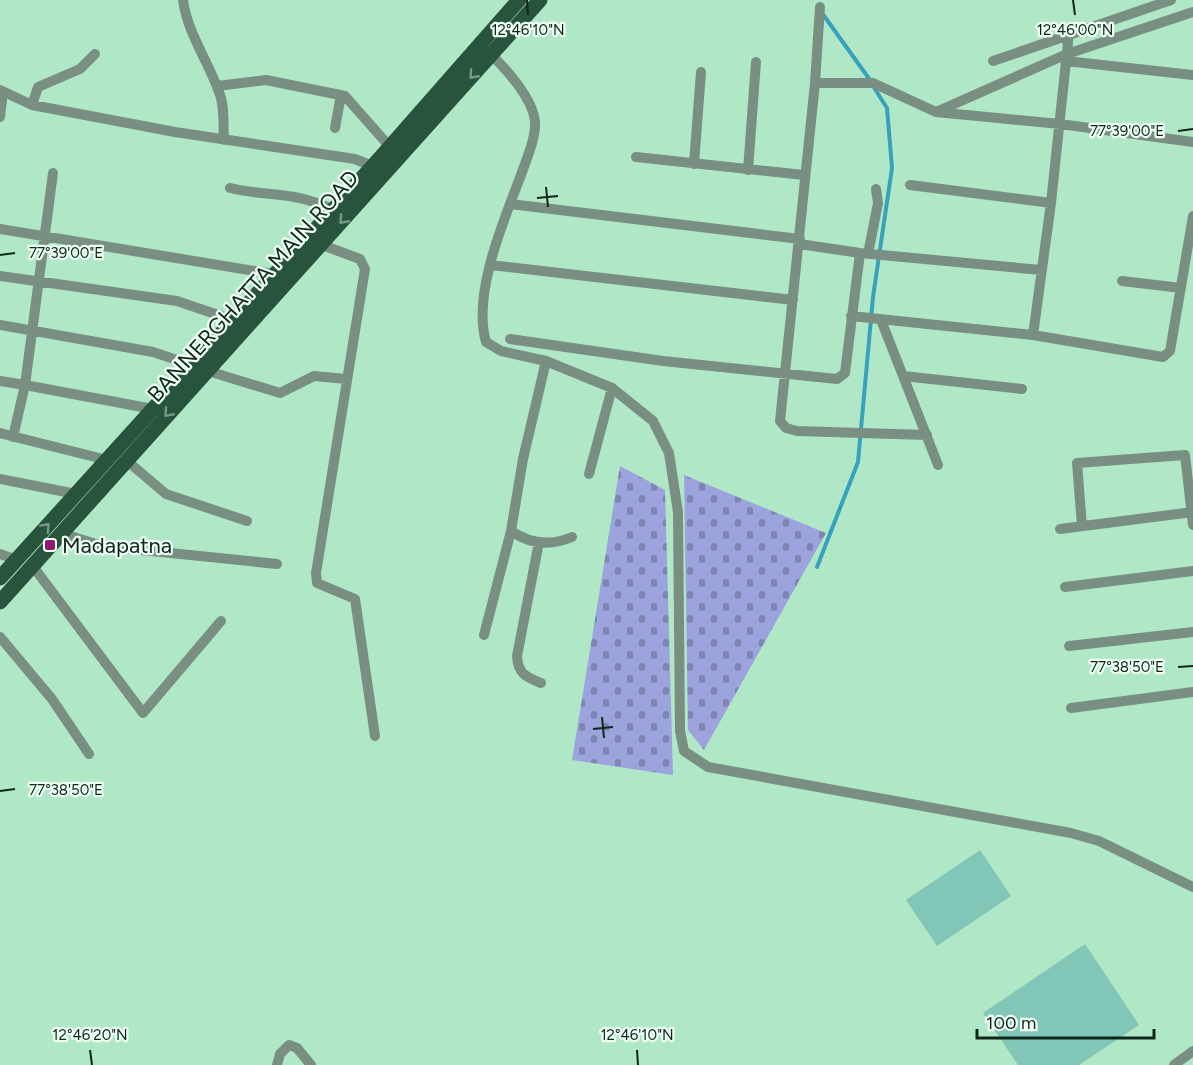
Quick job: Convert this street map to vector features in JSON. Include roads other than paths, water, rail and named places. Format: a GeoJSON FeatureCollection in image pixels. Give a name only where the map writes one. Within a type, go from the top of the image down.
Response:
{"type":"FeatureCollection","features":[{"type":"Feature","properties":{"kind":"main road","name":"BANNERGHATTA MAIN ROAD"},"geometry":{"type":"LineString","coordinates":[[0,602],[321,244],[379,170],[485,50],[540,0]]}},
{"type":"Feature","properties":{"kind":"main road"},"geometry":{"type":"LineString","coordinates":[[0,578],[273,274],[333,210],[379,170],[390,147],[485,50],[516,1]]}},
{"type":"Feature","properties":{"kind":"street"},"geometry":{"type":"LineString","coordinates":[[183,0],[186,22],[194,34],[221,95],[225,140]]}},
{"type":"Feature","properties":{"kind":"street"},"geometry":{"type":"LineString","coordinates":[[993,61],[1069,33],[1171,0]]}},
{"type":"Feature","properties":{"kind":"street"},"geometry":{"type":"LineString","coordinates":[[820,7],[815,83],[804,175],[794,300],[783,372],[780,421],[786,428],[797,431],[927,435]]}},
{"type":"Feature","properties":{"kind":"street"},"geometry":{"type":"LineString","coordinates":[[936,112],[1067,58],[1193,12]]}},
{"type":"Feature","properties":{"kind":"street"},"geometry":{"type":"LineString","coordinates":[[1033,335],[1051,203],[1069,33]]}},
{"type":"Feature","properties":{"kind":"street"},"geometry":{"type":"LineString","coordinates":[[485,50],[524,92],[535,122],[526,159],[499,232],[481,325],[486,342],[501,351],[546,360],[612,388],[653,421],[669,453],[678,512],[680,731],[684,752],[708,767],[1071,833],[1099,841],[1193,886]]}},
{"type":"Feature","properties":{"kind":"street"},"geometry":{"type":"LineString","coordinates":[[32,105],[38,87],[81,69],[95,54]]}},
{"type":"Feature","properties":{"kind":"street"},"geometry":{"type":"LineString","coordinates":[[1067,58],[1193,75]]}},
{"type":"Feature","properties":{"kind":"street"},"geometry":{"type":"LineString","coordinates":[[748,170],[756,62]]}},
{"type":"Feature","properties":{"kind":"street"},"geometry":{"type":"LineString","coordinates":[[694,164],[701,72]]}},
{"type":"Feature","properties":{"kind":"street"},"geometry":{"type":"LineString","coordinates":[[217,86],[266,80],[345,96],[390,147]]}},
{"type":"Feature","properties":{"kind":"street"},"geometry":{"type":"LineString","coordinates":[[815,83],[873,83],[936,112],[1060,124],[1193,142]]}},
{"type":"Feature","properties":{"kind":"street"},"geometry":{"type":"LineString","coordinates":[[0,117],[2,91],[32,105],[225,140],[355,159],[379,170]]}},
{"type":"Feature","properties":{"kind":"street"},"geometry":{"type":"LineString","coordinates":[[335,128],[341,95]]}},
{"type":"Feature","properties":{"kind":"street"},"geometry":{"type":"LineString","coordinates":[[636,157],[804,175]]}},
{"type":"Feature","properties":{"kind":"street"},"geometry":{"type":"LineString","coordinates":[[13,437],[25,385],[53,173]]}},
{"type":"Feature","properties":{"kind":"street"},"geometry":{"type":"LineString","coordinates":[[910,185],[1051,203]]}},
{"type":"Feature","properties":{"kind":"street"},"geometry":{"type":"LineString","coordinates":[[230,188],[248,192],[286,193],[333,210]]}},
{"type":"Feature","properties":{"kind":"street"},"geometry":{"type":"LineString","coordinates":[[510,339],[663,361],[837,379],[845,373],[851,316],[864,254],[879,203],[876,189]]}},
{"type":"Feature","properties":{"kind":"street"},"geometry":{"type":"LineString","coordinates":[[510,204],[799,242],[864,254],[1041,270]]}},
{"type":"Feature","properties":{"kind":"street"},"geometry":{"type":"LineString","coordinates":[[851,316],[1033,335],[1163,357],[1170,351],[1193,216]]}},
{"type":"Feature","properties":{"kind":"street"},"geometry":{"type":"LineString","coordinates":[[0,229],[273,274]]}},
{"type":"Feature","properties":{"kind":"street"},"geometry":{"type":"LineString","coordinates":[[321,244],[360,259],[365,269],[316,573],[317,583],[355,599],[375,736]]}},
{"type":"Feature","properties":{"kind":"street"},"geometry":{"type":"LineString","coordinates":[[491,265],[794,300]]}},
{"type":"Feature","properties":{"kind":"street"},"geometry":{"type":"LineString","coordinates":[[0,276],[177,301],[233,320]]}},
{"type":"Feature","properties":{"kind":"street"},"geometry":{"type":"LineString","coordinates":[[1122,281],[1181,288]]}},
{"type":"Feature","properties":{"kind":"street"},"geometry":{"type":"LineString","coordinates":[[881,320],[938,465]]}},
{"type":"Feature","properties":{"kind":"street"},"geometry":{"type":"LineString","coordinates":[[0,325],[153,352],[192,365]]}},
{"type":"Feature","properties":{"kind":"street"},"geometry":{"type":"LineString","coordinates":[[484,635],[511,531],[523,459],[546,360]]}},
{"type":"Feature","properties":{"kind":"street"},"geometry":{"type":"LineString","coordinates":[[208,371],[280,393],[314,376],[346,379]]}},
{"type":"Feature","properties":{"kind":"street"},"geometry":{"type":"LineString","coordinates":[[903,376],[1022,389]]}},
{"type":"Feature","properties":{"kind":"street"},"geometry":{"type":"LineString","coordinates":[[0,381],[153,409]]}},
{"type":"Feature","properties":{"kind":"street"},"geometry":{"type":"LineString","coordinates":[[589,474],[612,388]]}},
{"type":"Feature","properties":{"kind":"street"},"geometry":{"type":"LineString","coordinates":[[0,434],[107,460]]}},
{"type":"Feature","properties":{"kind":"street"},"geometry":{"type":"LineString","coordinates":[[1082,526],[1077,463],[1185,455],[1193,525]]}},
{"type":"Feature","properties":{"kind":"street"},"geometry":{"type":"LineString","coordinates":[[126,460],[166,494],[247,521]]}},
{"type":"Feature","properties":{"kind":"street"},"geometry":{"type":"LineString","coordinates":[[0,479],[76,494]]}},
{"type":"Feature","properties":{"kind":"street"},"geometry":{"type":"LineString","coordinates":[[1060,529],[1192,512]]}},
{"type":"Feature","properties":{"kind":"street"},"geometry":{"type":"LineString","coordinates":[[511,531],[520,537],[539,542],[557,543],[572,537]]}},
{"type":"Feature","properties":{"kind":"street"},"geometry":{"type":"LineString","coordinates":[[61,533],[102,546],[277,564]]}},
{"type":"Feature","properties":{"kind":"street"},"geometry":{"type":"LineString","coordinates":[[539,542],[518,656],[520,672],[525,677],[542,683]]}},
{"type":"Feature","properties":{"kind":"street"},"geometry":{"type":"LineString","coordinates":[[0,554],[17,560]]}},
{"type":"Feature","properties":{"kind":"street"},"geometry":{"type":"LineString","coordinates":[[32,565],[143,713],[221,621]]}},
{"type":"Feature","properties":{"kind":"street"},"geometry":{"type":"LineString","coordinates":[[1065,587],[1193,571]]}},
{"type":"Feature","properties":{"kind":"street"},"geometry":{"type":"LineString","coordinates":[[1069,646],[1193,632]]}},
{"type":"Feature","properties":{"kind":"street"},"geometry":{"type":"LineString","coordinates":[[0,637],[52,699],[89,754]]}},
{"type":"Feature","properties":{"kind":"street"},"geometry":{"type":"LineString","coordinates":[[1071,708],[1193,692]]}},
{"type":"Feature","properties":{"kind":"street"},"geometry":{"type":"LineString","coordinates":[[277,1065],[280,1054],[289,1045],[297,1048],[311,1065]]}},
{"type":"Feature","properties":{"kind":"street"},"geometry":{"type":"LineString","coordinates":[[1174,1065],[1193,1051]]}},
{"type":"Feature","properties":{"kind":"waterway"},"geometry":{"type":"LineString","coordinates":[[822,13],[870,80]]}},
{"type":"Feature","properties":{"kind":"waterway"},"geometry":{"type":"LineString","coordinates":[[817,567],[858,462],[873,297],[892,168],[887,108],[873,86]]}},
{"type":"Feature","properties":{"kind":"place","name":"Madapatna"},"geometry":{"type":"Point","coordinates":[50,545]}}]}
